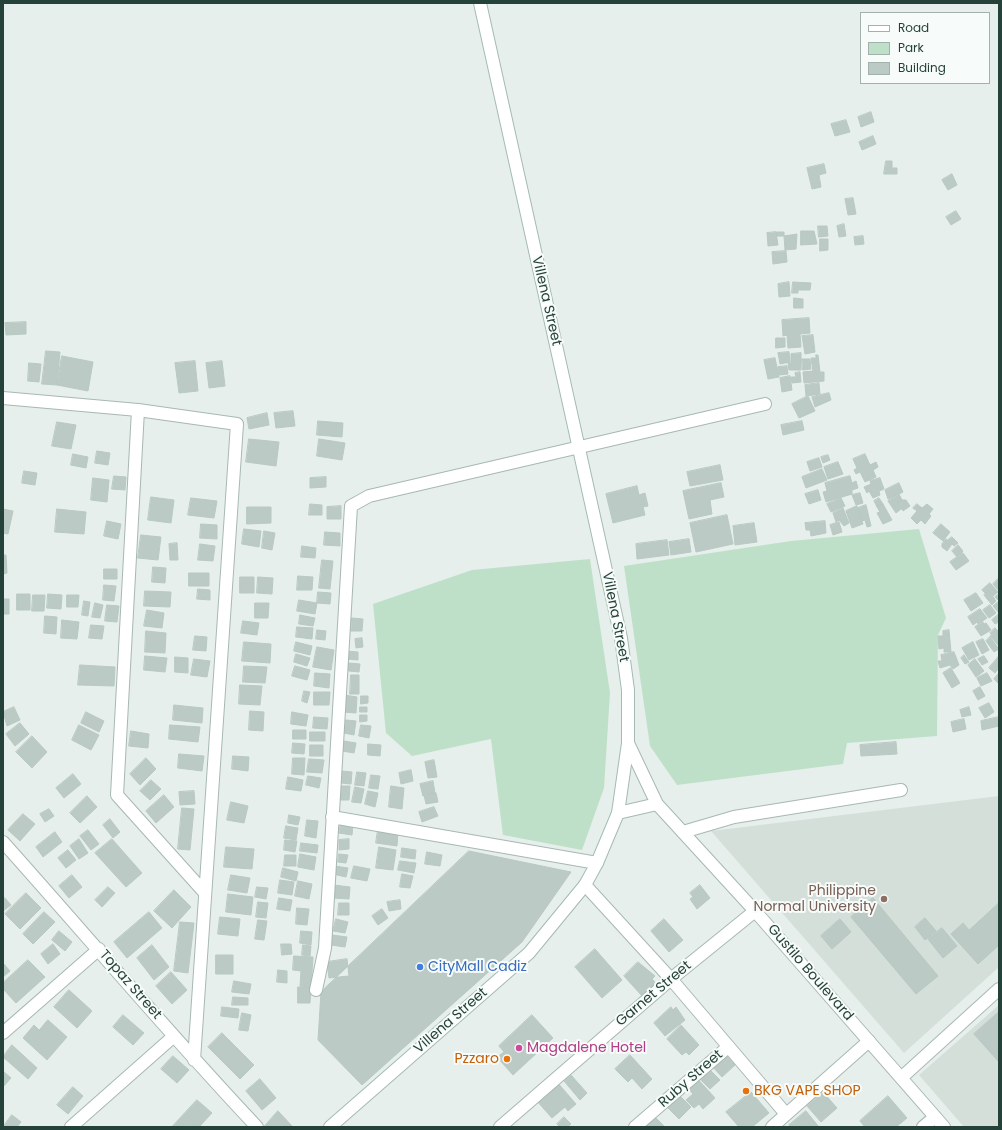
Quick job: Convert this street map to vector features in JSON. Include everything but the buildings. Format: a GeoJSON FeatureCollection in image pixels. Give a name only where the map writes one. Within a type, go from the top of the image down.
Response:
{"type":"FeatureCollection","features":[{"type":"Feature","properties":{"kind":"street","name":"Villena Street"},"geometry":{"type":"LineString","coordinates":[[330,1127],[529,953],[585,885],[597,863],[618,813],[628,744],[628,690],[621,638],[480,3]]}},
{"type":"Feature","properties":{"kind":"street"},"geometry":{"type":"LineString","coordinates":[[3,398],[138,410],[236,424],[194,1060]]}},
{"type":"Feature","properties":{"kind":"street"},"geometry":{"type":"LineString","coordinates":[[316,990],[325,948],[352,506],[369,496],[765,404]]}},
{"type":"Feature","properties":{"kind":"street"},"geometry":{"type":"LineString","coordinates":[[138,410],[117,795],[205,893]]}},
{"type":"Feature","properties":{"kind":"street","name":"Gustilo Boulevard"},"geometry":{"type":"LineString","coordinates":[[628,744],[657,804],[755,911],[944,1127]]}},
{"type":"Feature","properties":{"kind":"street"},"geometry":{"type":"LineString","coordinates":[[683,832],[734,817],[901,790]]}},
{"type":"Feature","properties":{"kind":"street"},"geometry":{"type":"LineString","coordinates":[[618,813],[657,804]]}},
{"type":"Feature","properties":{"kind":"street"},"geometry":{"type":"LineString","coordinates":[[332,817],[597,863]]}},
{"type":"Feature","properties":{"kind":"street","name":"Topaz Street"},"geometry":{"type":"LineString","coordinates":[[3,842],[99,949],[194,1060],[257,1127]]}},
{"type":"Feature","properties":{"kind":"street"},"geometry":{"type":"LineString","coordinates":[[585,885],[671,979],[786,1114]]}},
{"type":"Feature","properties":{"kind":"street","name":"Garnet Street"},"geometry":{"type":"LineString","coordinates":[[500,1127],[671,979],[755,911]]}},
{"type":"Feature","properties":{"kind":"street"},"geometry":{"type":"LineString","coordinates":[[4,1029],[99,949]]}},
{"type":"Feature","properties":{"kind":"street"},"geometry":{"type":"LineString","coordinates":[[901,1078],[999,988]]}},
{"type":"Feature","properties":{"kind":"street"},"geometry":{"type":"LineString","coordinates":[[71,1127],[174,1036]]}},
{"type":"Feature","properties":{"kind":"street"},"geometry":{"type":"LineString","coordinates":[[772,1127],[869,1041]]}},
{"type":"Feature","properties":{"kind":"street","name":"Ruby Street"},"geometry":{"type":"LineString","coordinates":[[635,1127],[728,1047]]}},
{"type":"Feature","properties":{"kind":"street"},"geometry":{"type":"LineString","coordinates":[[923,1127],[935,1117]]}},
{"type":"Feature","properties":{"kind":"shaded area","name":"Philippine Normal University"},"geometry":{"type":"Polygon","coordinates":[[[999,796],[999,967],[904,1053],[711,831],[999,796]]]}},
{"type":"Feature","properties":{"kind":"shaded area"},"geometry":{"type":"Polygon","coordinates":[[[999,1005],[999,1127],[964,1127],[919,1075],[999,1005]]]}},
{"type":"Feature","properties":{"kind":"green space"},"geometry":{"type":"Polygon","coordinates":[[[919,529],[946,618],[938,635],[937,736],[847,743],[843,764],[677,785],[650,746],[624,566],[791,541],[919,529]]]}},
{"type":"Feature","properties":{"kind":"green space"},"geometry":{"type":"Polygon","coordinates":[[[590,559],[610,693],[604,788],[582,850],[503,835],[491,739],[412,756],[386,733],[373,604],[472,570],[590,559]]]}},
{"type":"Feature","properties":{"kind":"place","name":"Philippine Normal University"},"geometry":{"type":"Point","coordinates":[884,899]}},
{"type":"Feature","properties":{"kind":"place","name":"CityMall Cadiz"},"geometry":{"type":"Point","coordinates":[420,967]}},
{"type":"Feature","properties":{"kind":"place","name":"Magdalene Hotel"},"geometry":{"type":"Point","coordinates":[519,1048]}},
{"type":"Feature","properties":{"kind":"place","name":"Pzzaro"},"geometry":{"type":"Point","coordinates":[507,1059]}},
{"type":"Feature","properties":{"kind":"place","name":"BKG VAPE SHOP"},"geometry":{"type":"Point","coordinates":[746,1091]}}]}
